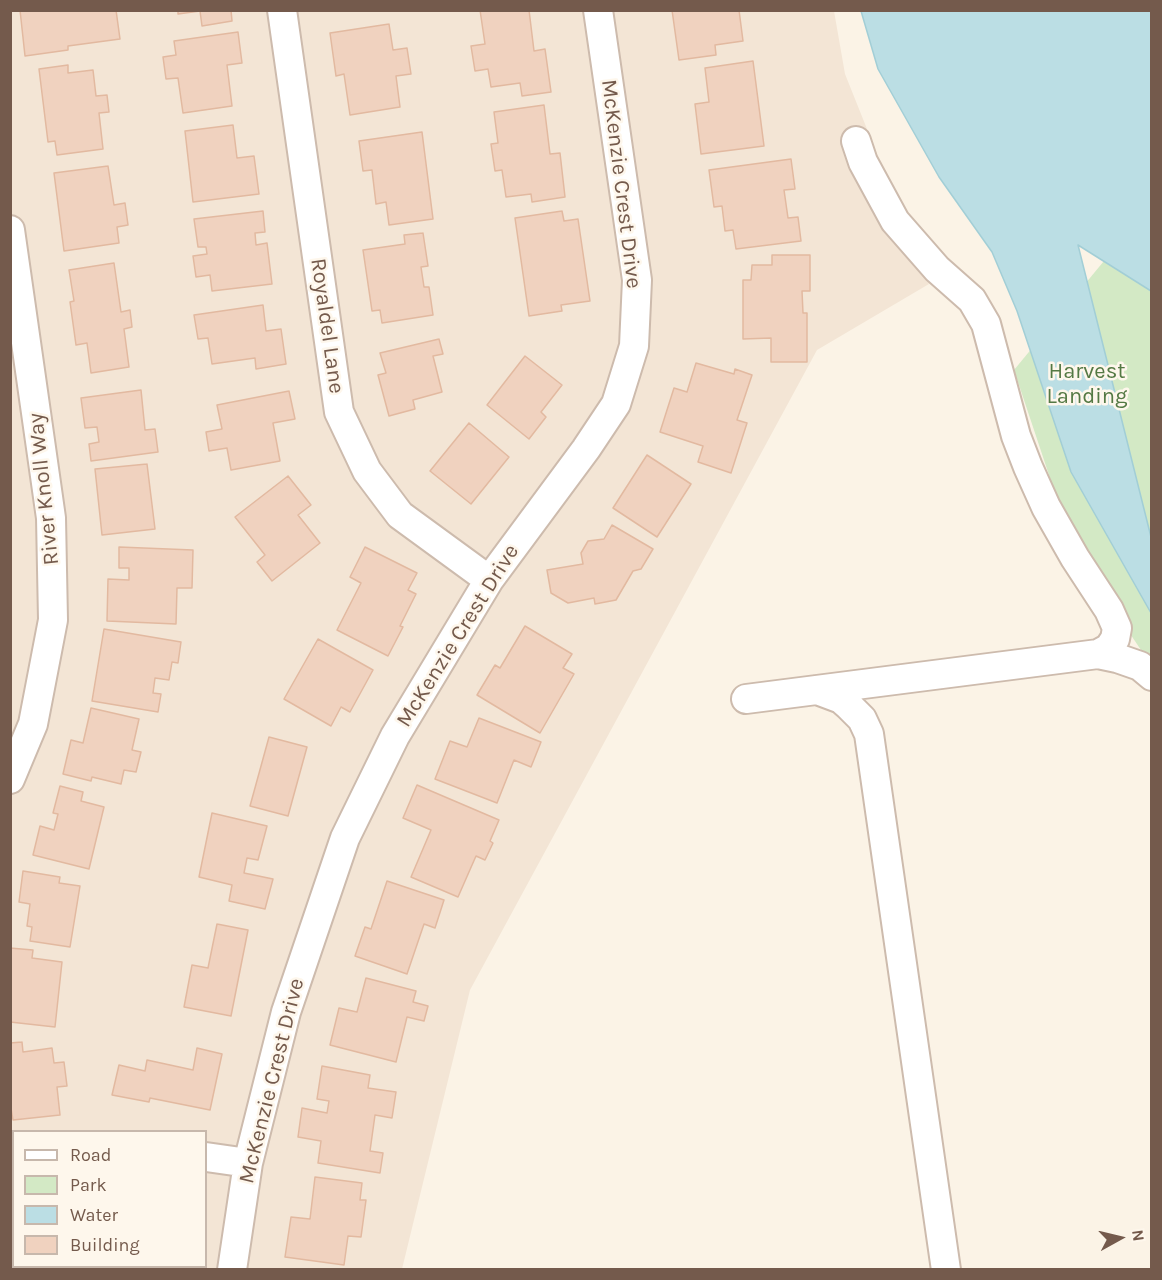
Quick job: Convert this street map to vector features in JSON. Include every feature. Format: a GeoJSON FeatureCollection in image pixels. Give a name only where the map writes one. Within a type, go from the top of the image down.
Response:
{"type":"FeatureCollection","features":[{"type":"Feature","properties":{"kind":"street","name":"Royaldel Lane"},"geometry":{"type":"LineString","coordinates":[[282,10],[339,412],[367,471],[400,515],[489,580]]}},
{"type":"Feature","properties":{"kind":"street","name":"McKenzie Crest Drive"},"geometry":{"type":"LineString","coordinates":[[232,1269],[248,1163],[286,1012],[345,838],[395,736],[489,580],[586,449],[615,404],[634,346],[636,280],[598,10]]}},
{"type":"Feature","properties":{"kind":"street"},"geometry":{"type":"LineString","coordinates":[[856,141],[863,162],[895,221],[937,269],[972,300],[986,324],[1016,436],[1046,507],[1075,558],[1152,676]]}},
{"type":"Feature","properties":{"kind":"street","name":"River Knoll Way"},"geometry":{"type":"LineString","coordinates":[[10,230],[51,518],[53,621],[33,724],[10,779]]}},
{"type":"Feature","properties":{"kind":"street"},"geometry":{"type":"LineString","coordinates":[[1098,654],[1109,648],[1115,639],[1117,628],[1109,610]]}},
{"type":"Feature","properties":{"kind":"street"},"geometry":{"type":"LineString","coordinates":[[746,699],[1098,654],[1140,666],[1152,676]]}},
{"type":"Feature","properties":{"kind":"street"},"geometry":{"type":"LineString","coordinates":[[897,680],[879,693],[872,702],[869,713],[869,734],[946,1269]]}},
{"type":"Feature","properties":{"kind":"street"},"geometry":{"type":"LineString","coordinates":[[817,690],[841,699],[862,719],[869,734]]}},
{"type":"Feature","properties":{"kind":"street"},"geometry":{"type":"LineString","coordinates":[[207,1157],[248,1163]]}},
{"type":"Feature","properties":{"kind":"shaded area"},"geometry":{"type":"Polygon","coordinates":[[[10,11],[834,11],[845,74],[929,284],[817,350],[470,990],[402,1269],[11,1269],[10,11]]]}},
{"type":"Feature","properties":{"kind":"green space","name":"Harvest Landing"},"geometry":{"type":"Polygon","coordinates":[[[1151,204],[1151,665],[1074,550],[1014,370],[1151,204]]]}},
{"type":"Feature","properties":{"kind":"water"},"geometry":{"type":"Polygon","coordinates":[[[861,11],[1151,11],[1151,291],[1078,245],[1151,537],[1151,613],[1071,472],[1017,311],[992,252],[939,177],[878,69],[861,11]]]}},
{"type":"Feature","properties":{"kind":"building"},"geometry":{"type":"Polygon","coordinates":[[[20,10],[116,10],[120,39],[68,46],[68,50],[25,56],[20,10]]]}},
{"type":"Feature","properties":{"kind":"building"},"geometry":{"type":"Polygon","coordinates":[[[178,10],[231,10],[232,21],[202,26],[200,11],[178,14],[178,10]]]}},
{"type":"Feature","properties":{"kind":"building"},"geometry":{"type":"Polygon","coordinates":[[[480,10],[529,10],[534,51],[545,49],[551,92],[522,96],[520,83],[491,87],[488,69],[475,71],[471,46],[485,44],[480,10]]]}},
{"type":"Feature","properties":{"kind":"building"},"geometry":{"type":"Polygon","coordinates":[[[672,10],[739,10],[743,41],[715,45],[716,55],[679,60],[672,10]]]}},
{"type":"Feature","properties":{"kind":"building"},"geometry":{"type":"Polygon","coordinates":[[[389,24],[393,50],[407,48],[411,74],[396,76],[400,107],[350,115],[344,74],[336,76],[330,33],[389,24]]]}},
{"type":"Feature","properties":{"kind":"building"},"geometry":{"type":"Polygon","coordinates":[[[238,32],[242,63],[227,65],[232,106],[183,113],[178,78],[166,79],[163,57],[176,55],[174,41],[238,32]]]}},
{"type":"Feature","properties":{"kind":"building"},"geometry":{"type":"Polygon","coordinates":[[[753,61],[764,146],[701,154],[695,104],[709,102],[705,68],[753,61]]]}},
{"type":"Feature","properties":{"kind":"building"},"geometry":{"type":"Polygon","coordinates":[[[68,65],[68,73],[93,70],[96,96],[107,95],[109,112],[99,113],[103,149],[57,155],[55,141],[48,142],[39,69],[68,65]]]}},
{"type":"Feature","properties":{"kind":"building"},"geometry":{"type":"Polygon","coordinates":[[[544,105],[550,154],[560,153],[565,197],[532,202],[531,194],[506,197],[502,170],[495,171],[491,144],[498,143],[494,112],[544,105]]]}},
{"type":"Feature","properties":{"kind":"building"},"geometry":{"type":"Polygon","coordinates":[[[233,125],[237,158],[254,156],[259,194],[193,202],[185,131],[233,125]]]}},
{"type":"Feature","properties":{"kind":"building"},"geometry":{"type":"Polygon","coordinates":[[[422,132],[433,219],[389,225],[386,202],[376,204],[372,170],[363,171],[359,141],[422,132]]]}},
{"type":"Feature","properties":{"kind":"building"},"geometry":{"type":"Polygon","coordinates":[[[791,159],[795,189],[784,190],[788,218],[798,217],[801,241],[736,249],[733,230],[725,231],[722,206],[714,207],[709,170],[791,159]]]}},
{"type":"Feature","properties":{"kind":"building"},"geometry":{"type":"Polygon","coordinates":[[[108,166],[114,205],[125,203],[128,225],[117,227],[119,243],[64,251],[54,173],[108,166]]]}},
{"type":"Feature","properties":{"kind":"building"},"geometry":{"type":"Polygon","coordinates":[[[263,211],[265,232],[255,233],[256,245],[267,243],[272,284],[212,291],[210,275],[196,277],[193,256],[207,254],[206,247],[198,247],[194,219],[263,211]]]}},
{"type":"Feature","properties":{"kind":"building"},"geometry":{"type":"Polygon","coordinates":[[[562,211],[564,221],[578,219],[590,301],[561,305],[562,311],[529,316],[515,218],[562,211]]]}},
{"type":"Feature","properties":{"kind":"building"},"geometry":{"type":"Polygon","coordinates":[[[423,233],[428,266],[421,267],[424,287],[429,287],[433,315],[382,323],[380,310],[372,311],[363,250],[405,244],[404,235],[423,233]]]}},
{"type":"Feature","properties":{"kind":"building"},"geometry":{"type":"Polygon","coordinates":[[[772,255],[810,255],[810,291],[802,291],[803,313],[807,313],[807,362],[771,362],[771,338],[743,339],[743,280],[751,280],[752,265],[772,265],[772,255]]]}},
{"type":"Feature","properties":{"kind":"building"},"geometry":{"type":"Polygon","coordinates":[[[114,263],[121,312],[130,310],[132,327],[124,329],[129,367],[91,373],[87,343],[76,345],[70,302],[74,301],[69,270],[114,263]]]}},
{"type":"Feature","properties":{"kind":"building"},"geometry":{"type":"Polygon","coordinates":[[[263,305],[266,331],[281,329],[286,364],[256,369],[255,358],[212,364],[208,338],[198,339],[194,315],[263,305]]]}},
{"type":"Feature","properties":{"kind":"building"},"geometry":{"type":"Polygon","coordinates":[[[439,339],[443,354],[433,356],[442,392],[413,400],[415,409],[389,416],[378,375],[386,373],[380,353],[439,339]]]}},
{"type":"Feature","properties":{"kind":"building"},"geometry":{"type":"Polygon","coordinates":[[[525,356],[562,385],[541,412],[546,417],[529,439],[487,405],[525,356]]]}},
{"type":"Feature","properties":{"kind":"building"},"geometry":{"type":"Polygon","coordinates":[[[696,363],[734,374],[735,369],[752,375],[737,420],[747,423],[731,473],[698,462],[703,446],[660,432],[674,388],[687,392],[696,363]]]}},
{"type":"Feature","properties":{"kind":"building"},"geometry":{"type":"Polygon","coordinates":[[[141,390],[145,430],[155,429],[158,452],[91,461],[89,444],[99,442],[97,427],[85,428],[81,398],[141,390]]]}},
{"type":"Feature","properties":{"kind":"building"},"geometry":{"type":"Polygon","coordinates":[[[289,391],[295,419],[273,423],[280,461],[231,470],[227,448],[209,451],[206,432],[222,429],[217,405],[289,391]]]}},
{"type":"Feature","properties":{"kind":"building"},"geometry":{"type":"Polygon","coordinates":[[[469,423],[509,457],[471,504],[430,471],[469,423]]]}},
{"type":"Feature","properties":{"kind":"building"},"geometry":{"type":"Polygon","coordinates":[[[647,455],[691,484],[657,537],[613,508],[647,455]]]}},
{"type":"Feature","properties":{"kind":"building"},"geometry":{"type":"Polygon","coordinates":[[[147,464],[155,529],[102,535],[95,469],[147,464]]]}},
{"type":"Feature","properties":{"kind":"building"},"geometry":{"type":"Polygon","coordinates":[[[288,476],[311,505],[298,515],[320,543],[272,581],[257,562],[265,555],[235,517],[288,476]]]}},
{"type":"Feature","properties":{"kind":"building"},"geometry":{"type":"Polygon","coordinates":[[[612,525],[653,549],[641,569],[633,571],[616,600],[595,604],[594,598],[568,603],[551,593],[547,570],[583,564],[581,553],[588,541],[604,539],[612,525]]]}},
{"type":"Feature","properties":{"kind":"building"},"geometry":{"type":"Polygon","coordinates":[[[119,547],[193,550],[192,588],[177,588],[176,624],[107,621],[108,579],[129,580],[129,568],[119,568],[119,547]]]}},
{"type":"Feature","properties":{"kind":"building"},"geometry":{"type":"Polygon","coordinates":[[[365,547],[417,573],[408,590],[416,594],[388,656],[337,630],[361,583],[350,577],[365,547]]]}},
{"type":"Feature","properties":{"kind":"building"},"geometry":{"type":"Polygon","coordinates":[[[525,626],[572,654],[563,668],[574,674],[540,733],[477,695],[495,665],[500,668],[525,626]]]}},
{"type":"Feature","properties":{"kind":"building"},"geometry":{"type":"Polygon","coordinates":[[[104,629],[181,642],[178,663],[172,662],[169,680],[155,678],[153,693],[161,694],[158,712],[92,701],[104,629]]]}},
{"type":"Feature","properties":{"kind":"building"},"geometry":{"type":"Polygon","coordinates":[[[318,639],[373,670],[350,712],[341,707],[331,726],[284,699],[318,639]]]}},
{"type":"Feature","properties":{"kind":"building"},"geometry":{"type":"Polygon","coordinates":[[[91,708],[139,719],[132,750],[141,752],[136,772],[124,770],[121,784],[92,777],[91,781],[63,774],[71,740],[83,743],[91,708]]]}},
{"type":"Feature","properties":{"kind":"building"},"geometry":{"type":"Polygon","coordinates":[[[479,718],[541,742],[531,767],[514,760],[497,803],[435,779],[450,741],[467,747],[479,718]]]}},
{"type":"Feature","properties":{"kind":"building"},"geometry":{"type":"Polygon","coordinates":[[[269,737],[307,747],[288,816],[250,806],[269,737]]]}},
{"type":"Feature","properties":{"kind":"building"},"geometry":{"type":"Polygon","coordinates":[[[417,785],[499,820],[490,841],[493,843],[485,860],[476,856],[458,897],[411,877],[431,830],[403,818],[417,785]]]}},
{"type":"Feature","properties":{"kind":"building"},"geometry":{"type":"Polygon","coordinates":[[[60,786],[83,792],[81,801],[104,807],[89,869],[33,855],[40,826],[54,830],[58,814],[53,813],[60,786]]]}},
{"type":"Feature","properties":{"kind":"building"},"geometry":{"type":"Polygon","coordinates":[[[212,813],[267,826],[258,860],[247,858],[244,873],[273,879],[265,909],[229,901],[232,885],[199,877],[212,813]]]}},
{"type":"Feature","properties":{"kind":"building"},"geometry":{"type":"Polygon","coordinates":[[[23,871],[60,877],[59,883],[80,886],[70,947],[30,941],[32,927],[27,926],[30,904],[19,902],[23,871]]]}},
{"type":"Feature","properties":{"kind":"building"},"geometry":{"type":"Polygon","coordinates":[[[387,881],[444,900],[435,928],[424,924],[407,974],[355,956],[365,927],[371,929],[387,881]]]}},
{"type":"Feature","properties":{"kind":"building"},"geometry":{"type":"Polygon","coordinates":[[[217,924],[248,930],[231,1016],[184,1007],[192,965],[208,968],[217,924]]]}},
{"type":"Feature","properties":{"kind":"building"},"geometry":{"type":"Polygon","coordinates":[[[10,948],[33,950],[32,958],[62,962],[55,1027],[10,1022],[10,948]]]}},
{"type":"Feature","properties":{"kind":"building"},"geometry":{"type":"Polygon","coordinates":[[[366,978],[416,991],[413,1002],[428,1006],[424,1021],[407,1017],[396,1062],[330,1045],[339,1008],[357,1012],[366,978]]]}},
{"type":"Feature","properties":{"kind":"building"},"geometry":{"type":"Polygon","coordinates":[[[22,1042],[23,1052],[52,1048],[54,1063],[64,1062],[67,1086],[57,1087],[60,1115],[13,1120],[10,1102],[10,1043],[22,1042]]]}},
{"type":"Feature","properties":{"kind":"building"},"geometry":{"type":"Polygon","coordinates":[[[197,1048],[222,1054],[210,1110],[150,1098],[149,1102],[112,1095],[119,1065],[145,1071],[147,1060],[193,1070],[197,1048]]]}},
{"type":"Feature","properties":{"kind":"building"},"geometry":{"type":"Polygon","coordinates":[[[322,1066],[370,1075],[368,1088],[396,1092],[392,1118],[375,1115],[370,1151],[383,1153],[380,1173],[318,1163],[321,1141],[298,1137],[302,1108],[327,1113],[329,1101],[317,1099],[322,1066]]]}},
{"type":"Feature","properties":{"kind":"building"},"geometry":{"type":"Polygon","coordinates":[[[315,1177],[362,1183],[360,1200],[366,1200],[361,1237],[348,1236],[344,1265],[285,1257],[291,1217],[310,1219],[315,1177]]]}},
{"type":"Feature","properties":{"kind":"building"},"geometry":{"type":"Polygon","coordinates":[[[12,1198],[12,1258],[10,1258],[12,1198]]]}},
{"type":"Feature","properties":{"kind":"building"},"geometry":{"type":"Polygon","coordinates":[[[131,1268],[170,1268],[170,1270],[131,1270],[131,1268]]]}}]}
